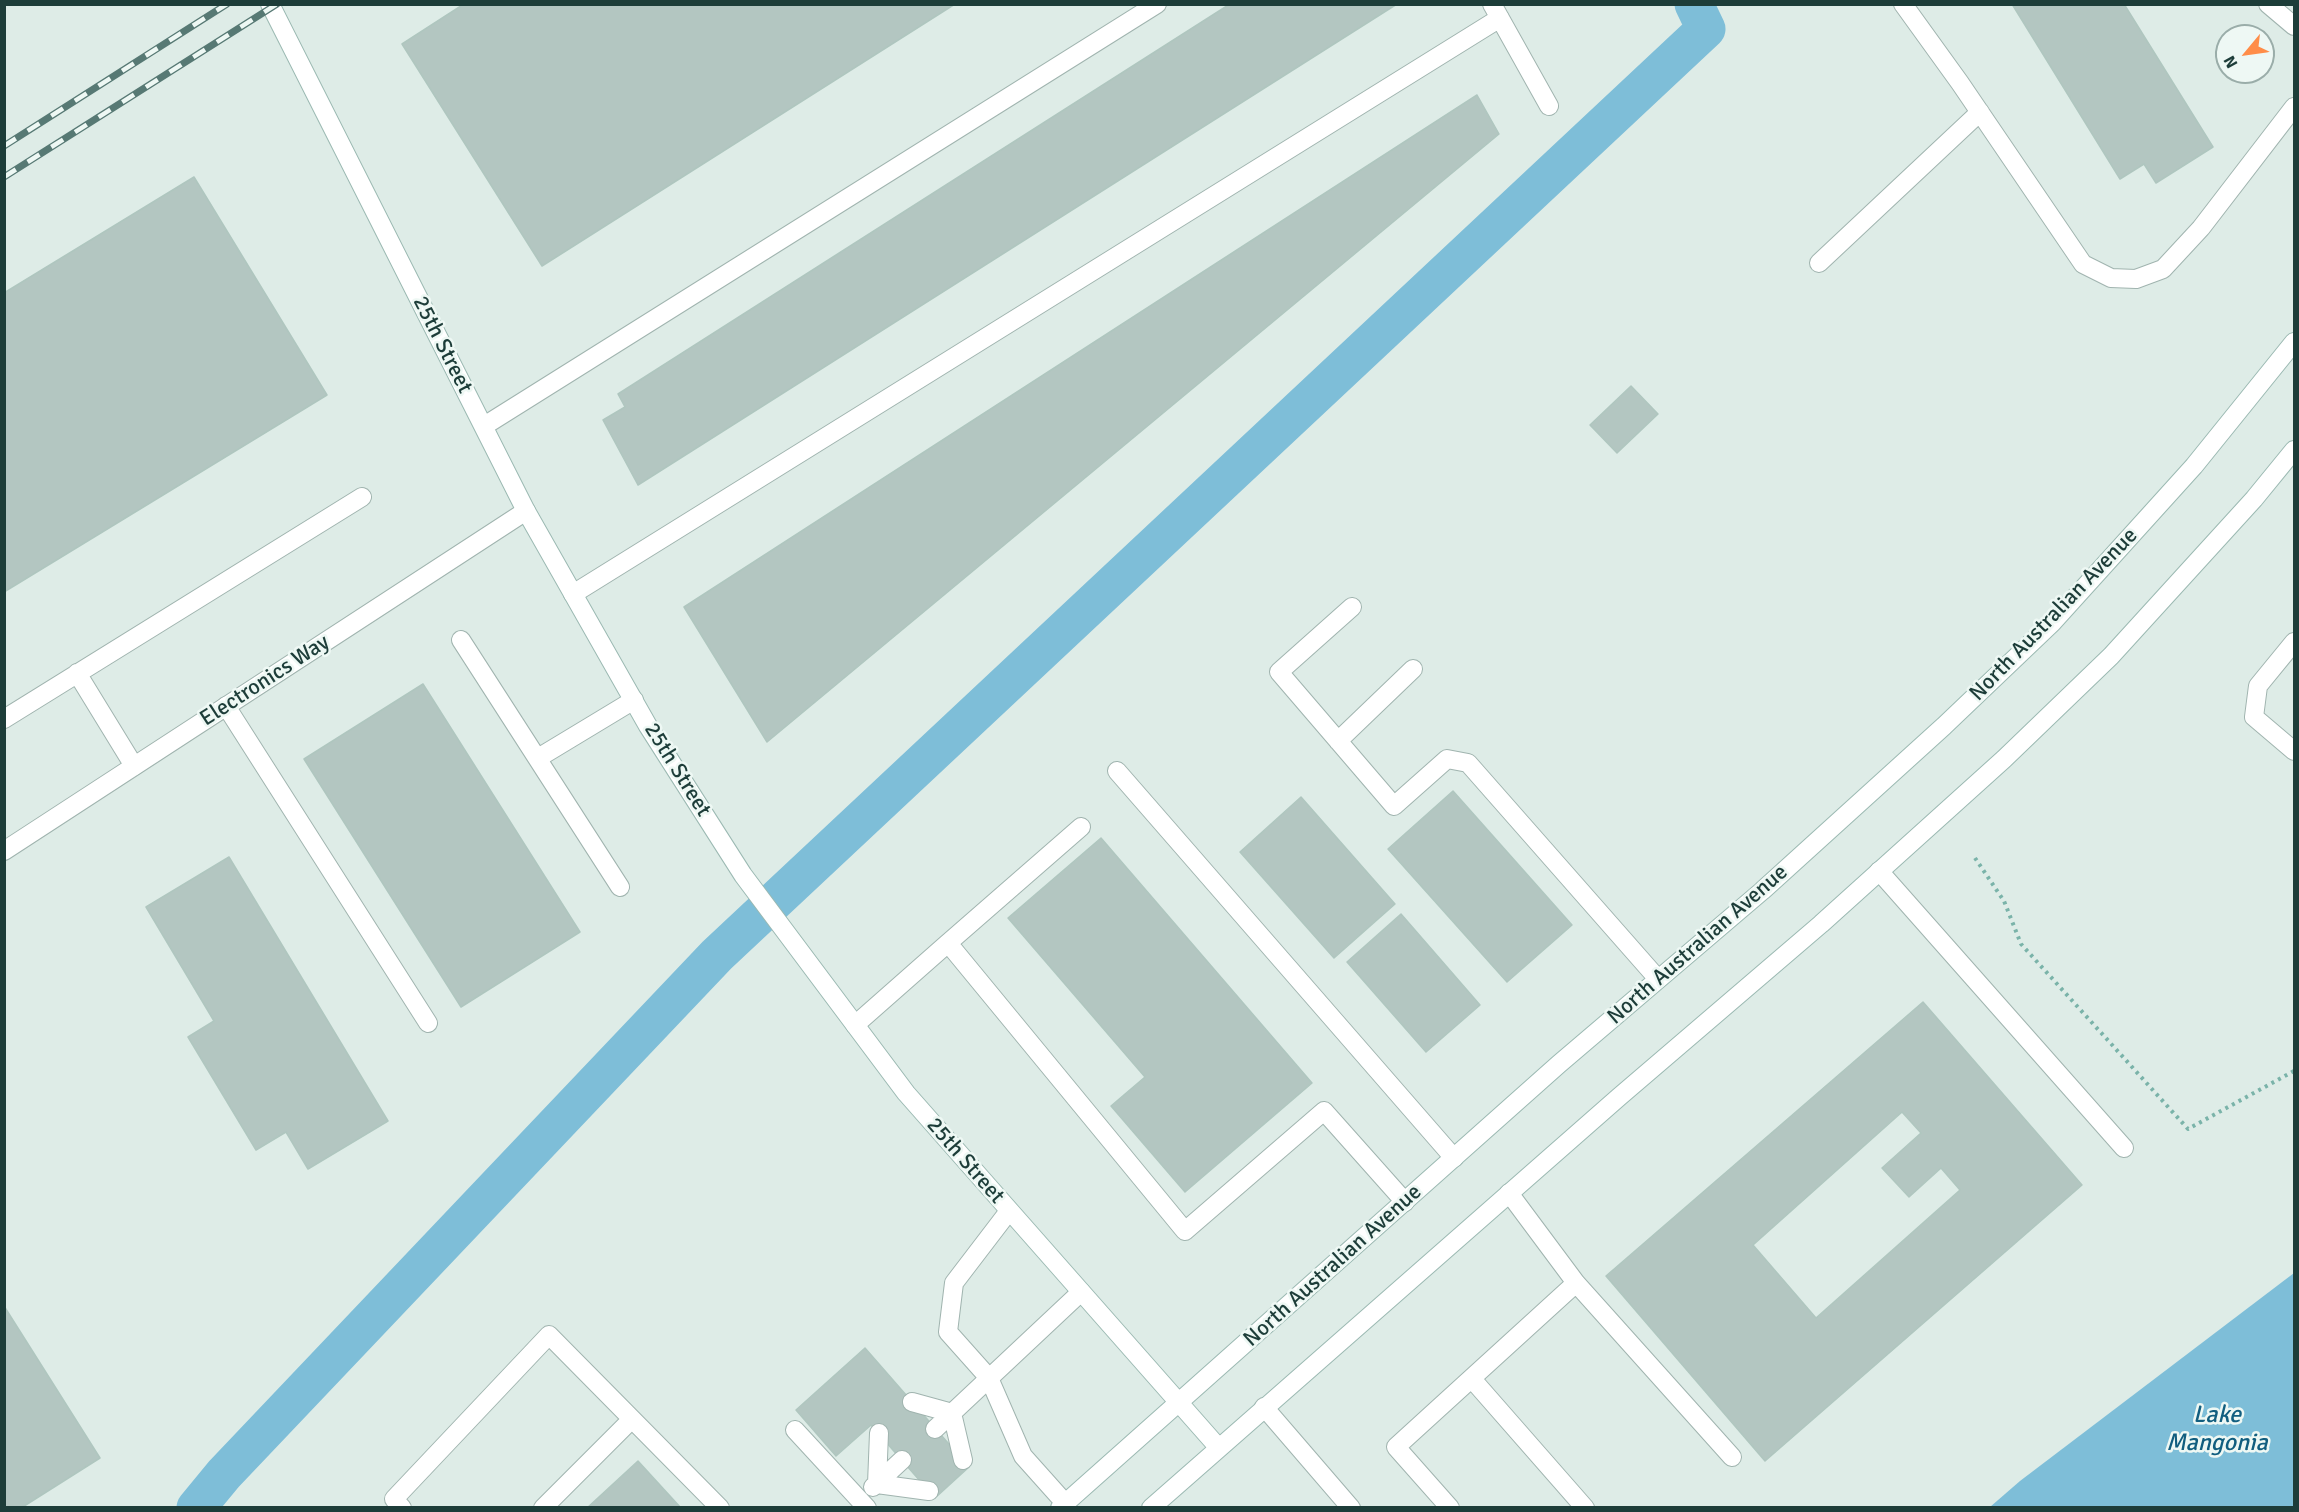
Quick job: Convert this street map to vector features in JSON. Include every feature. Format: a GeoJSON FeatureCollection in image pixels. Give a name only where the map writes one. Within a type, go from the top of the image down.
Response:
{"type":"FeatureCollection","features":[{"type":"Feature","properties":{"kind":"main road","name":"25th Street"},"geometry":{"type":"LineString","coordinates":[[270,4],[526,511],[633,700],[743,875],[906,1093],[1218,1447]]}},
{"type":"Feature","properties":{"kind":"main road"},"geometry":{"type":"LineString","coordinates":[[484,426],[1157,4]]}},
{"type":"Feature","properties":{"kind":"main road"},"geometry":{"type":"LineString","coordinates":[[1903,4],[1980,112],[2083,264],[2111,278],[2136,279],[2163,269],[2201,228],[2295,107]]}},
{"type":"Feature","properties":{"kind":"main road"},"geometry":{"type":"LineString","coordinates":[[2268,4],[2295,26]]}},
{"type":"Feature","properties":{"kind":"main road"},"geometry":{"type":"LineString","coordinates":[[573,594],[1496,11],[1549,106]]}},
{"type":"Feature","properties":{"kind":"main road"},"geometry":{"type":"LineString","coordinates":[[1819,263],[1980,112]]}},
{"type":"Feature","properties":{"kind":"main road","name":"North Australian Avenue"},"geometry":{"type":"LineString","coordinates":[[1062,1505],[1454,1158],[1762,891],[1944,726],[2052,623],[2194,466],[2295,342]]}},
{"type":"Feature","properties":{"kind":"main road"},"geometry":{"type":"LineString","coordinates":[[1151,1508],[1509,1193],[1821,924],[2004,759],[2111,656],[2254,499],[2295,450]]}},
{"type":"Feature","properties":{"kind":"main road"},"geometry":{"type":"LineString","coordinates":[[4,719],[362,497]]}},
{"type":"Feature","properties":{"kind":"main road","name":"Electronics Way"},"geometry":{"type":"LineString","coordinates":[[4,850],[526,511]]}},
{"type":"Feature","properties":{"kind":"main road"},"geometry":{"type":"LineString","coordinates":[[1352,607],[1279,672],[1394,806],[1448,759],[1468,763],[1658,980]]}},
{"type":"Feature","properties":{"kind":"main road"},"geometry":{"type":"LineString","coordinates":[[461,640],[620,887]]}},
{"type":"Feature","properties":{"kind":"main road"},"geometry":{"type":"LineString","coordinates":[[2295,642],[2258,686],[2254,717],[2295,751]]}},
{"type":"Feature","properties":{"kind":"main road"},"geometry":{"type":"LineString","coordinates":[[1338,741],[1413,669]]}},
{"type":"Feature","properties":{"kind":"main road"},"geometry":{"type":"LineString","coordinates":[[77,674],[134,766]]}},
{"type":"Feature","properties":{"kind":"main road"},"geometry":{"type":"LineString","coordinates":[[538,758],[633,700]]}},
{"type":"Feature","properties":{"kind":"main road"},"geometry":{"type":"LineString","coordinates":[[226,706],[428,1023]]}},
{"type":"Feature","properties":{"kind":"main road"},"geometry":{"type":"LineString","coordinates":[[1118,771],[1454,1158]]}},
{"type":"Feature","properties":{"kind":"main road"},"geometry":{"type":"LineString","coordinates":[[855,1025],[1082,827]]}},
{"type":"Feature","properties":{"kind":"main road"},"geometry":{"type":"LineString","coordinates":[[1879,871],[2124,1148]]}},
{"type":"Feature","properties":{"kind":"main road"},"geometry":{"type":"LineString","coordinates":[[948,943],[1185,1231],[1324,1111],[1405,1202]]}},
{"type":"Feature","properties":{"kind":"main road"},"geometry":{"type":"LineString","coordinates":[[1509,1193],[1575,1283],[1732,1457]]}},
{"type":"Feature","properties":{"kind":"main road"},"geometry":{"type":"LineString","coordinates":[[1009,1211],[954,1283],[948,1332],[989,1378],[1023,1456],[1062,1505]]}},
{"type":"Feature","properties":{"kind":"main road"},"geometry":{"type":"LineString","coordinates":[[1450,1508],[1396,1447],[1575,1283]]}},
{"type":"Feature","properties":{"kind":"main road"},"geometry":{"type":"LineString","coordinates":[[935,1429],[1081,1292]]}},
{"type":"Feature","properties":{"kind":"main road"},"geometry":{"type":"LineString","coordinates":[[402,1508],[394,1499],[549,1335],[720,1508]]}},
{"type":"Feature","properties":{"kind":"main road"},"geometry":{"type":"LineString","coordinates":[[1472,1379],[1584,1508]]}},
{"type":"Feature","properties":{"kind":"main road"},"geometry":{"type":"LineString","coordinates":[[912,1402],[952,1413]]}},
{"type":"Feature","properties":{"kind":"main road"},"geometry":{"type":"LineString","coordinates":[[1264,1407],[1351,1508]]}},
{"type":"Feature","properties":{"kind":"main road"},"geometry":{"type":"LineString","coordinates":[[952,1413],[963,1460]]}},
{"type":"Feature","properties":{"kind":"main road"},"geometry":{"type":"LineString","coordinates":[[543,1508],[632,1419]]}},
{"type":"Feature","properties":{"kind":"main road"},"geometry":{"type":"LineString","coordinates":[[795,1430],[863,1504],[877,1484],[902,1460]]}},
{"type":"Feature","properties":{"kind":"main road"},"geometry":{"type":"LineString","coordinates":[[877,1484],[879,1433]]}},
{"type":"Feature","properties":{"kind":"main road"},"geometry":{"type":"LineString","coordinates":[[877,1484],[929,1491]]}},
{"type":"Feature","properties":{"kind":"path"},"geometry":{"type":"LineString","coordinates":[[1975,858],[2004,901],[2021,944],[2188,1129],[2295,1071]]}},
{"type":"Feature","properties":{"kind":"water","name":"Lake Mangonia"},"geometry":{"type":"Polygon","coordinates":[[[2294,1273],[2294,1507],[1990,1507],[2020,1481],[2294,1273]]]}},
{"type":"Feature","properties":{"kind":"building"},"geometry":{"type":"Polygon","coordinates":[[[464,4],[955,4],[542,266],[402,44],[464,4]]]}},
{"type":"Feature","properties":{"kind":"building"},"geometry":{"type":"Polygon","coordinates":[[[1230,4],[1397,4],[638,485],[603,420],[625,407],[618,394],[1230,4]]]}},
{"type":"Feature","properties":{"kind":"building"},"geometry":{"type":"Polygon","coordinates":[[[2012,4],[2124,4],[2213,147],[2156,183],[2144,164],[2120,179],[2012,4]]]}},
{"type":"Feature","properties":{"kind":"building"},"geometry":{"type":"Polygon","coordinates":[[[1477,95],[1499,134],[767,742],[684,607],[1477,95]]]}},
{"type":"Feature","properties":{"kind":"building"},"geometry":{"type":"Polygon","coordinates":[[[194,177],[327,395],[4,592],[4,293],[194,177]]]}},
{"type":"Feature","properties":{"kind":"building"},"geometry":{"type":"Polygon","coordinates":[[[1631,386],[1658,414],[1617,453],[1590,425],[1631,386]]]}},
{"type":"Feature","properties":{"kind":"building"},"geometry":{"type":"Polygon","coordinates":[[[423,684],[580,932],[461,1007],[304,759],[423,684]]]}},
{"type":"Feature","properties":{"kind":"building"},"geometry":{"type":"Polygon","coordinates":[[[1453,791],[1572,925],[1507,982],[1388,849],[1453,791]]]}},
{"type":"Feature","properties":{"kind":"building"},"geometry":{"type":"Polygon","coordinates":[[[1301,797],[1395,904],[1334,958],[1240,852],[1301,797]]]}},
{"type":"Feature","properties":{"kind":"building"},"geometry":{"type":"Polygon","coordinates":[[[1101,838],[1312,1083],[1185,1192],[1111,1106],[1145,1077],[1008,918],[1101,838]]]}},
{"type":"Feature","properties":{"kind":"building"},"geometry":{"type":"Polygon","coordinates":[[[229,857],[388,1121],[308,1169],[286,1132],[256,1150],[188,1037],[214,1021],[146,907],[229,857]]]}},
{"type":"Feature","properties":{"kind":"building"},"geometry":{"type":"Polygon","coordinates":[[[1401,914],[1480,1005],[1426,1052],[1347,962],[1401,914]]]}},
{"type":"Feature","properties":{"kind":"building"},"geometry":{"type":"Polygon","coordinates":[[[1923,1002],[2082,1185],[1765,1461],[1606,1276],[1923,1002]],[[1902,1112],[1753,1245],[1816,1318],[1960,1190],[1941,1168],[1909,1197],[1882,1168],[1921,1133],[1902,1112]]]}},
{"type":"Feature","properties":{"kind":"building"},"geometry":{"type":"Polygon","coordinates":[[[4,1306],[100,1458],[21,1508],[4,1508],[4,1306]]]}},
{"type":"Feature","properties":{"kind":"building"},"geometry":{"type":"Polygon","coordinates":[[[865,1348],[969,1467],[935,1498],[871,1425],[836,1456],[796,1410],[865,1348]]]}},
{"type":"Feature","properties":{"kind":"building"},"geometry":{"type":"Polygon","coordinates":[[[638,1461],[681,1508],[587,1508],[638,1461]]]}},
{"type":"Feature","properties":{"kind":"waterway"},"geometry":{"type":"LineString","coordinates":[[196,1508],[224,1474],[717,955],[1706,29],[1694,4]]}},
{"type":"Feature","properties":{"kind":"railway"},"geometry":{"type":"LineString","coordinates":[[4,146],[227,4]]}},
{"type":"Feature","properties":{"kind":"railway"},"geometry":{"type":"LineString","coordinates":[[4,177],[277,4]]}}]}
